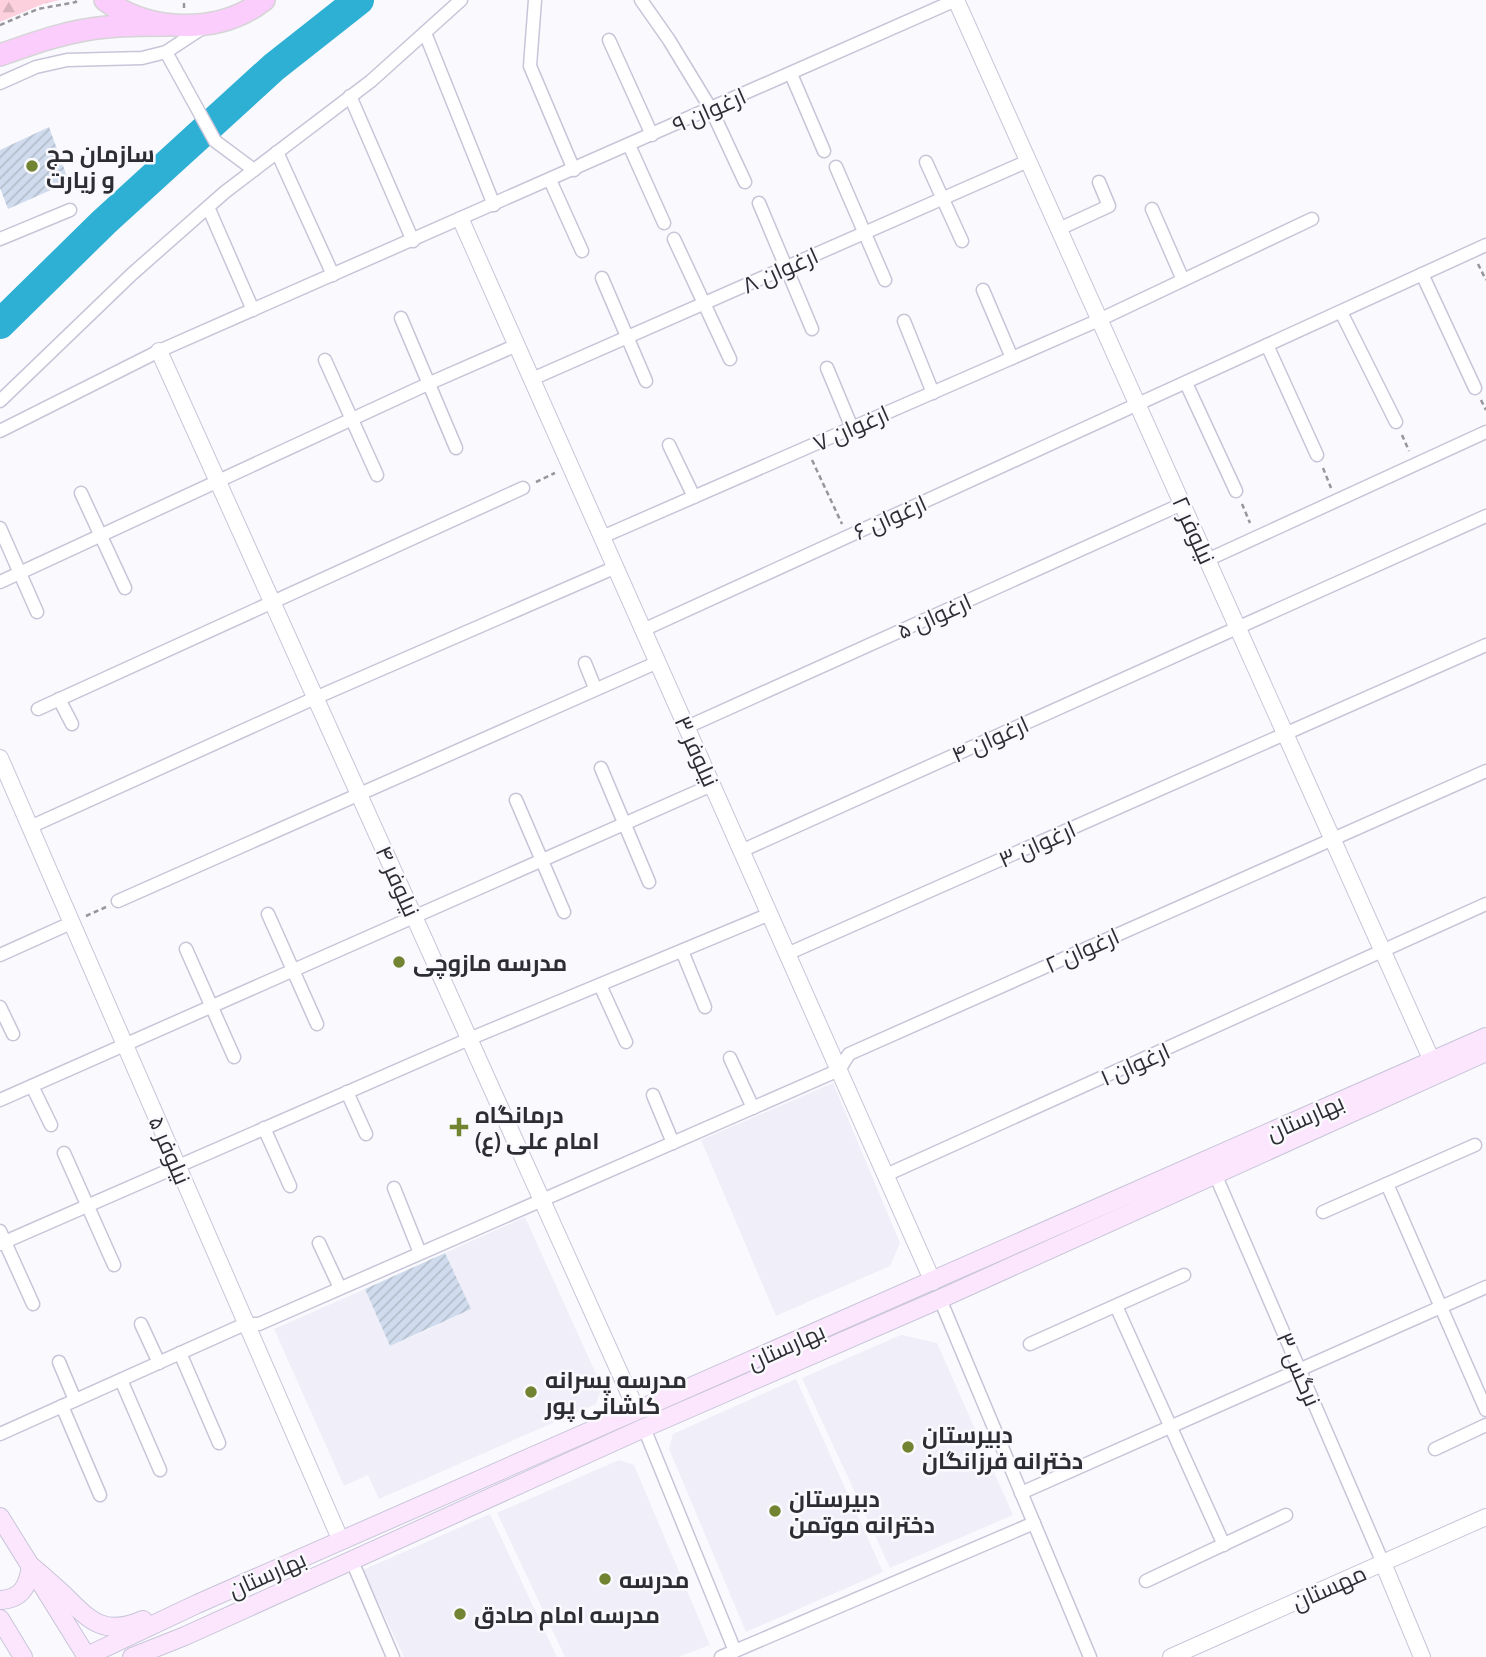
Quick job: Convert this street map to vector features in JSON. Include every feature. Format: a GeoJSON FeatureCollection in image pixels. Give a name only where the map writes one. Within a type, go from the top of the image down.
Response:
{"type":"FeatureCollection","features":[{"type":"Feature","properties":{"kind":"main road"},"geometry":{"type":"LineString","coordinates":[[105,0],[140,18],[167,25]]}},
{"type":"Feature","properties":{"kind":"main road"},"geometry":{"type":"LineString","coordinates":[[0,55],[41,41],[106,27],[208,24],[234,16],[264,0]]}},
{"type":"Feature","properties":{"kind":"main road","name":"بهارستان"},"geometry":{"type":"LineString","coordinates":[[132,1657],[352,1561],[640,1419],[933,1282],[1486,1037]]}},
{"type":"Feature","properties":{"kind":"main road","name":"بهارستان"},"geometry":{"type":"LineString","coordinates":[[86,1657],[197,1604],[341,1541],[940,1299],[1486,1052]]}},
{"type":"Feature","properties":{"kind":"main road"},"geometry":{"type":"LineString","coordinates":[[933,1282],[940,1299]]}},
{"type":"Feature","properties":{"kind":"main road"},"geometry":{"type":"LineString","coordinates":[[0,1517],[86,1657]]}},
{"type":"Feature","properties":{"kind":"main road"},"geometry":{"type":"LineString","coordinates":[[0,1600],[16,1597],[24,1591],[31,1566]]}},
{"type":"Feature","properties":{"kind":"main road"},"geometry":{"type":"LineString","coordinates":[[31,1566],[93,1622],[110,1628],[129,1627],[151,1617],[197,1604]]}},
{"type":"Feature","properties":{"kind":"main road"},"geometry":{"type":"LineString","coordinates":[[0,1619],[23,1657]]}},
{"type":"Feature","properties":{"kind":"main road"},"geometry":{"type":"LineString","coordinates":[[156,1657],[185,1636]]}},
{"type":"Feature","properties":{"kind":"street"},"geometry":{"type":"LineString","coordinates":[[0,401],[132,274],[208,207],[351,96],[461,0]]}},
{"type":"Feature","properties":{"kind":"street"},"geometry":{"type":"LineString","coordinates":[[535,0],[530,66],[574,170]]}},
{"type":"Feature","properties":{"kind":"street"},"geometry":{"type":"LineString","coordinates":[[641,0],[711,109],[745,182]]}},
{"type":"Feature","properties":{"kind":"street","name":"ارغوان ۹"},"geometry":{"type":"LineString","coordinates":[[0,431],[159,351],[956,0]]}},
{"type":"Feature","properties":{"kind":"street","name":"نیلوفر ۲"},"geometry":{"type":"LineString","coordinates":[[956,0],[1432,1061]]}},
{"type":"Feature","properties":{"kind":"street"},"geometry":{"type":"LineString","coordinates":[[0,83],[36,68],[67,60],[142,58],[166,52],[208,24]]}},
{"type":"Feature","properties":{"kind":"street"},"geometry":{"type":"LineString","coordinates":[[425,33],[494,205]]}},
{"type":"Feature","properties":{"kind":"street"},"geometry":{"type":"LineString","coordinates":[[609,40],[652,135]]}},
{"type":"Feature","properties":{"kind":"street"},"geometry":{"type":"LineString","coordinates":[[166,52],[215,141],[254,170]]}},
{"type":"Feature","properties":{"kind":"street"},"geometry":{"type":"LineString","coordinates":[[791,74],[824,151]]}},
{"type":"Feature","properties":{"kind":"street"},"geometry":{"type":"LineString","coordinates":[[351,96],[413,241]]}},
{"type":"Feature","properties":{"kind":"street"},"geometry":{"type":"LineString","coordinates":[[629,145],[664,223]]}},
{"type":"Feature","properties":{"kind":"street"},"geometry":{"type":"LineString","coordinates":[[277,152],[333,275]]}},
{"type":"Feature","properties":{"kind":"street","name":"ارغوان ۸"},"geometry":{"type":"LineString","coordinates":[[532,379],[1028,161]]}},
{"type":"Feature","properties":{"kind":"street"},"geometry":{"type":"LineString","coordinates":[[926,162],[962,241]]}},
{"type":"Feature","properties":{"kind":"street"},"geometry":{"type":"LineString","coordinates":[[836,167],[885,280]]}},
{"type":"Feature","properties":{"kind":"street"},"geometry":{"type":"LineString","coordinates":[[550,180],[582,251]]}},
{"type":"Feature","properties":{"kind":"street"},"geometry":{"type":"LineString","coordinates":[[1059,229],[1109,206],[1099,182]]}},
{"type":"Feature","properties":{"kind":"street"},"geometry":{"type":"LineString","coordinates":[[759,203],[812,329]]}},
{"type":"Feature","properties":{"kind":"street"},"geometry":{"type":"LineString","coordinates":[[208,207],[253,310]]}},
{"type":"Feature","properties":{"kind":"street"},"geometry":{"type":"LineString","coordinates":[[1152,209],[1183,280]]}},
{"type":"Feature","properties":{"kind":"street"},"geometry":{"type":"LineString","coordinates":[[0,239],[70,210]]}},
{"type":"Feature","properties":{"kind":"street","name":"ارغوان ۷"},"geometry":{"type":"LineString","coordinates":[[602,537],[1099,320],[1312,219]]}},
{"type":"Feature","properties":{"kind":"street","name":"نیلوفر ۳"},"geometry":{"type":"LineString","coordinates":[[461,220],[933,1282]]}},
{"type":"Feature","properties":{"kind":"street"},"geometry":{"type":"LineString","coordinates":[[674,239],[730,359]]}},
{"type":"Feature","properties":{"kind":"street","name":"ارغوان ۶"},"geometry":{"type":"LineString","coordinates":[[643,630],[1486,245]]}},
{"type":"Feature","properties":{"kind":"street"},"geometry":{"type":"LineString","coordinates":[[1422,274],[1475,388]]}},
{"type":"Feature","properties":{"kind":"street"},"geometry":{"type":"LineString","coordinates":[[603,278],[646,381]]}},
{"type":"Feature","properties":{"kind":"street"},"geometry":{"type":"LineString","coordinates":[[983,290],[1012,358]]}},
{"type":"Feature","properties":{"kind":"street"},"geometry":{"type":"LineString","coordinates":[[1341,312],[1396,422]]}},
{"type":"Feature","properties":{"kind":"street"},"geometry":{"type":"LineString","coordinates":[[401,318],[456,448]]}},
{"type":"Feature","properties":{"kind":"street"},"geometry":{"type":"LineString","coordinates":[[904,321],[933,393]]}},
{"type":"Feature","properties":{"kind":"street"},"geometry":{"type":"LineString","coordinates":[[0,582],[517,345]]}},
{"type":"Feature","properties":{"kind":"street"},"geometry":{"type":"LineString","coordinates":[[1267,345],[1317,455]]}},
{"type":"Feature","properties":{"kind":"street","name":"نیلوفر ۴"},"geometry":{"type":"LineString","coordinates":[[159,351],[640,1419]]}},
{"type":"Feature","properties":{"kind":"street"},"geometry":{"type":"LineString","coordinates":[[325,360],[377,475]]}},
{"type":"Feature","properties":{"kind":"street"},"geometry":{"type":"LineString","coordinates":[[827,368],[852,428]]}},
{"type":"Feature","properties":{"kind":"street"},"geometry":{"type":"LineString","coordinates":[[1186,383],[1236,491]]}},
{"type":"Feature","properties":{"kind":"street"},"geometry":{"type":"LineString","coordinates":[[1207,560],[1486,432]]}},
{"type":"Feature","properties":{"kind":"street"},"geometry":{"type":"LineString","coordinates":[[669,445],[694,497]]}},
{"type":"Feature","properties":{"kind":"street"},"geometry":{"type":"LineString","coordinates":[[38,709],[523,488]]}},
{"type":"Feature","properties":{"kind":"street"},"geometry":{"type":"LineString","coordinates":[[81,493],[125,588]]}},
{"type":"Feature","properties":{"kind":"street","name":"ارغوان ۵"},"geometry":{"type":"LineString","coordinates":[[687,727],[1182,504]]}},
{"type":"Feature","properties":{"kind":"street","name":"ارغوان ۴"},"geometry":{"type":"LineString","coordinates":[[741,851],[1486,516]]}},
{"type":"Feature","properties":{"kind":"street"},"geometry":{"type":"LineString","coordinates":[[0,528],[37,612]]}},
{"type":"Feature","properties":{"kind":"street"},"geometry":{"type":"LineString","coordinates":[[30,827],[315,698],[615,567]]}},
{"type":"Feature","properties":{"kind":"street","name":"ارغوان ۳"},"geometry":{"type":"LineString","coordinates":[[787,954],[1486,645]]}},
{"type":"Feature","properties":{"kind":"street"},"geometry":{"type":"LineString","coordinates":[[118,901],[658,662]]}},
{"type":"Feature","properties":{"kind":"street"},"geometry":{"type":"LineString","coordinates":[[585,663],[595,688]]}},
{"type":"Feature","properties":{"kind":"street"},"geometry":{"type":"LineString","coordinates":[[59,699],[72,724]]}},
{"type":"Feature","properties":{"kind":"street","name":"نیلوفر ۵"},"geometry":{"type":"LineString","coordinates":[[0,758],[341,1541]]}},
{"type":"Feature","properties":{"kind":"street"},"geometry":{"type":"LineString","coordinates":[[601,768],[649,882]]}},
{"type":"Feature","properties":{"kind":"street","name":"ارغوان ۲"},"geometry":{"type":"LineString","coordinates":[[0,1434],[245,1324],[259,1324],[839,1070],[849,1054],[1486,771]]}},
{"type":"Feature","properties":{"kind":"street"},"geometry":{"type":"LineString","coordinates":[[0,1100],[712,785]]}},
{"type":"Feature","properties":{"kind":"street"},"geometry":{"type":"LineString","coordinates":[[516,800],[564,912]]}},
{"type":"Feature","properties":{"kind":"street","name":"ارغوان ۱"},"geometry":{"type":"LineString","coordinates":[[886,1175],[1486,904]]}},
{"type":"Feature","properties":{"kind":"street"},"geometry":{"type":"LineString","coordinates":[[268,914],[317,1024]]}},
{"type":"Feature","properties":{"kind":"street"},"geometry":{"type":"LineString","coordinates":[[33,1304],[2,1239],[87,1206],[469,1039],[770,914]]}},
{"type":"Feature","properties":{"kind":"street"},"geometry":{"type":"LineString","coordinates":[[0,955],[71,923]]}},
{"type":"Feature","properties":{"kind":"street"},"geometry":{"type":"LineString","coordinates":[[186,949],[234,1057]]}},
{"type":"Feature","properties":{"kind":"street"},"geometry":{"type":"LineString","coordinates":[[682,951],[705,1007]]}},
{"type":"Feature","properties":{"kind":"street"},"geometry":{"type":"LineString","coordinates":[[600,985],[626,1042]]}},
{"type":"Feature","properties":{"kind":"street"},"geometry":{"type":"LineString","coordinates":[[0,1007],[13,1034]]}},
{"type":"Feature","properties":{"kind":"street"},"geometry":{"type":"LineString","coordinates":[[730,1058],[752,1108]]}},
{"type":"Feature","properties":{"kind":"street"},"geometry":{"type":"LineString","coordinates":[[32,1086],[51,1125]]}},
{"type":"Feature","properties":{"kind":"street"},"geometry":{"type":"LineString","coordinates":[[347,1092],[366,1134]]}},
{"type":"Feature","properties":{"kind":"street"},"geometry":{"type":"LineString","coordinates":[[653,1095],[673,1143]]}},
{"type":"Feature","properties":{"kind":"street"},"geometry":{"type":"LineString","coordinates":[[264,1128],[290,1186]]}},
{"type":"Feature","properties":{"kind":"street"},"geometry":{"type":"LineString","coordinates":[[1323,1212],[1475,1145]]}},
{"type":"Feature","properties":{"kind":"street"},"geometry":{"type":"LineString","coordinates":[[64,1153],[114,1265]]}},
{"type":"Feature","properties":{"kind":"street","name":"نرگس ۳"},"geometry":{"type":"LineString","coordinates":[[1215,1174],[1383,1563]]}},
{"type":"Feature","properties":{"kind":"street"},"geometry":{"type":"LineString","coordinates":[[1387,1184],[1486,1410]]}},
{"type":"Feature","properties":{"kind":"street"},"geometry":{"type":"LineString","coordinates":[[394,1188],[420,1253]]}},
{"type":"Feature","properties":{"kind":"street"},"geometry":{"type":"LineString","coordinates":[[319,1243],[340,1288]]}},
{"type":"Feature","properties":{"kind":"street"},"geometry":{"type":"LineString","coordinates":[[1030,1344],[1184,1275]]}},
{"type":"Feature","properties":{"kind":"street"},"geometry":{"type":"LineString","coordinates":[[1021,1493],[1486,1287]]}},
{"type":"Feature","properties":{"kind":"street"},"geometry":{"type":"LineString","coordinates":[[940,1299],[1090,1657]]}},
{"type":"Feature","properties":{"kind":"street"},"geometry":{"type":"LineString","coordinates":[[1116,1306],[1224,1545]]}},
{"type":"Feature","properties":{"kind":"street"},"geometry":{"type":"LineString","coordinates":[[141,1324],[159,1363]]}},
{"type":"Feature","properties":{"kind":"street"},"geometry":{"type":"LineString","coordinates":[[180,1353],[219,1443]]}},
{"type":"Feature","properties":{"kind":"street"},"geometry":{"type":"LineString","coordinates":[[59,1363],[75,1400]]}},
{"type":"Feature","properties":{"kind":"street"},"geometry":{"type":"LineString","coordinates":[[121,1380],[160,1470]]}},
{"type":"Feature","properties":{"kind":"street"},"geometry":{"type":"LineString","coordinates":[[62,1406],[100,1495]]}},
{"type":"Feature","properties":{"kind":"street"},"geometry":{"type":"LineString","coordinates":[[640,1419],[735,1651]]}},
{"type":"Feature","properties":{"kind":"street"},"geometry":{"type":"LineString","coordinates":[[1435,1449],[1486,1425]]}},
{"type":"Feature","properties":{"kind":"street"},"geometry":{"type":"LineString","coordinates":[[1146,1581],[1286,1516]]}},
{"type":"Feature","properties":{"kind":"street","name":"مهستان"},"geometry":{"type":"LineString","coordinates":[[1171,1657],[1486,1517]]}},
{"type":"Feature","properties":{"kind":"street"},"geometry":{"type":"LineString","coordinates":[[721,1657],[1034,1522]]}},
{"type":"Feature","properties":{"kind":"street"},"geometry":{"type":"LineString","coordinates":[[352,1561],[393,1657]]}},
{"type":"Feature","properties":{"kind":"street"},"geometry":{"type":"LineString","coordinates":[[1383,1563],[1422,1657]]}},
{"type":"Feature","properties":{"kind":"path"},"geometry":{"type":"LineString","coordinates":[[0,25],[38,9],[76,2],[74,0]]}},
{"type":"Feature","properties":{"kind":"path"},"geometry":{"type":"LineString","coordinates":[[1472,251],[1486,280]]}},
{"type":"Feature","properties":{"kind":"path"},"geometry":{"type":"LineString","coordinates":[[1396,422],[1415,465]]}},
{"type":"Feature","properties":{"kind":"path"},"geometry":{"type":"LineString","coordinates":[[807,448],[848,537]]}},
{"type":"Feature","properties":{"kind":"path"},"geometry":{"type":"LineString","coordinates":[[1317,455],[1337,500]]}},
{"type":"Feature","properties":{"kind":"path"},"geometry":{"type":"LineString","coordinates":[[523,488],[571,466]]}},
{"type":"Feature","properties":{"kind":"path"},"geometry":{"type":"LineString","coordinates":[[1236,491],[1256,537]]}},
{"type":"Feature","properties":{"kind":"path"},"geometry":{"type":"LineString","coordinates":[[71,923],[118,901]]}},
{"type":"Feature","properties":{"kind":"shaded area"},"geometry":{"type":"Polygon","coordinates":[[[833,1083],[900,1243],[890,1266],[776,1316],[701,1140],[833,1083]]]}},
{"type":"Feature","properties":{"kind":"shaded area"},"geometry":{"type":"Polygon","coordinates":[[[525,1217],[602,1387],[596,1404],[379,1499],[368,1475],[344,1486],[274,1329],[365,1289],[390,1346],[425,1331],[470,1309],[445,1253],[525,1217]]]}},
{"type":"Feature","properties":{"kind":"shaded area","name":"دبیرستان دخترانه فرزانگان"},"geometry":{"type":"Polygon","coordinates":[[[901,1335],[937,1343],[1013,1515],[890,1568],[802,1378],[901,1335]]]}},
{"type":"Feature","properties":{"kind":"shaded area","name":"دبیرستان دخترانه موتمن"},"geometry":{"type":"Polygon","coordinates":[[[796,1379],[883,1572],[746,1632],[669,1449],[673,1434],[796,1379]]]}},
{"type":"Feature","properties":{"kind":"shaded area","name":"مدرسه"},"geometry":{"type":"Polygon","coordinates":[[[619,1460],[634,1465],[710,1645],[678,1657],[565,1657],[497,1513],[619,1460]]]}},
{"type":"Feature","properties":{"kind":"shaded area","name":"مدرسه امام صادق"},"geometry":{"type":"Polygon","coordinates":[[[490,1514],[557,1657],[404,1657],[363,1570],[490,1514]]]}},
{"type":"Feature","properties":{"kind":"green space"},"geometry":{"type":"Polygon","coordinates":[[[0,0],[60,0],[0,22],[0,0]]]}},
{"type":"Feature","properties":{"kind":"building","name":"سازمان حج و زیارت"},"geometry":{"type":"Polygon","coordinates":[[[49,127],[69,182],[8,209],[0,188],[0,150],[49,127]]]}},
{"type":"Feature","properties":{"kind":"building"},"geometry":{"type":"Polygon","coordinates":[[[445,1253],[471,1309],[390,1346],[365,1289],[445,1253]]]}},
{"type":"Feature","properties":{"kind":"waterway"},"geometry":{"type":"LineString","coordinates":[[0,324],[104,222],[274,67],[359,0]]}},
{"type":"Feature","properties":{"kind":"place","name":"سازمان حج و زیارت"},"geometry":{"type":"Point","coordinates":[32,166]}},
{"type":"Feature","properties":{"kind":"place","name":"مدرسه مازوچی"},"geometry":{"type":"Point","coordinates":[399,962]}},
{"type":"Feature","properties":{"kind":"place","name":"درمانگاه امام علی (ع)"},"geometry":{"type":"Point","coordinates":[459,1127]}},
{"type":"Feature","properties":{"kind":"place","name":"مدرسه پسرانه کاشانی پور"},"geometry":{"type":"Point","coordinates":[531,1392]}},
{"type":"Feature","properties":{"kind":"place","name":"دبیرستان دخترانه فرزانگان"},"geometry":{"type":"Point","coordinates":[908,1447]}},
{"type":"Feature","properties":{"kind":"place","name":"دبیرستان دخترانه موتمن"},"geometry":{"type":"Point","coordinates":[775,1511]}},
{"type":"Feature","properties":{"kind":"place","name":"مدرسه"},"geometry":{"type":"Point","coordinates":[605,1579]}},
{"type":"Feature","properties":{"kind":"place","name":"مدرسه امام صادق"},"geometry":{"type":"Point","coordinates":[460,1614]}}]}
